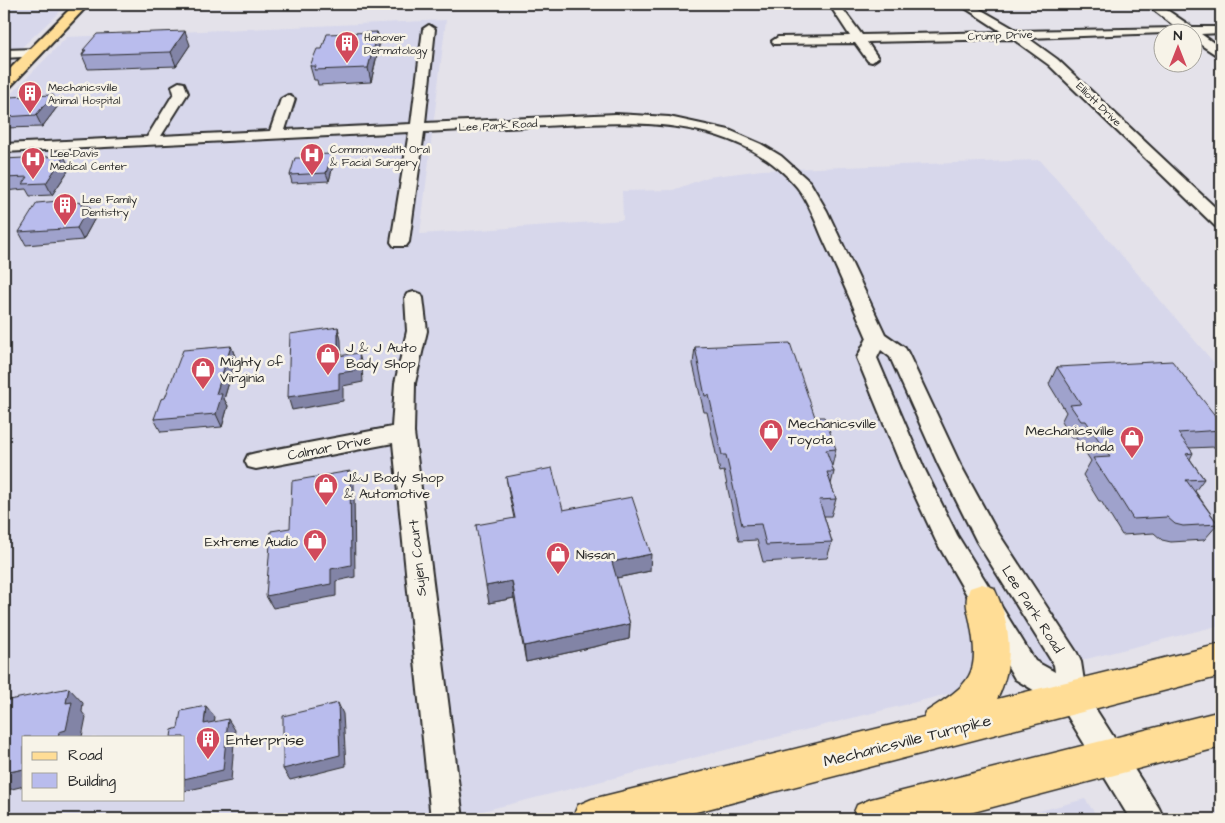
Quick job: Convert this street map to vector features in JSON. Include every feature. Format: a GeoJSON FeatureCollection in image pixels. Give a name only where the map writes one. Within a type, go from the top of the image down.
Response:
{"type":"FeatureCollection","features":[{"type":"Feature","properties":{"kind":"highway"},"geometry":{"type":"LineString","coordinates":[[922,736],[970,704],[982,691],[990,672],[992,651],[982,598]]}},
{"type":"Feature","properties":{"kind":"highway","name":"Mechanicsville Turnpike"},"geometry":{"type":"LineString","coordinates":[[592,819],[1221,660]]}},
{"type":"Feature","properties":{"kind":"highway"},"geometry":{"type":"LineString","coordinates":[[871,819],[1221,729]]}},
{"type":"Feature","properties":{"kind":"main road"},"geometry":{"type":"LineString","coordinates":[[4,84],[82,4]]}},
{"type":"Feature","properties":{"kind":"street"},"geometry":{"type":"LineString","coordinates":[[834,4],[872,58]]}},
{"type":"Feature","properties":{"kind":"street","name":"Elliott Drive"},"geometry":{"type":"LineString","coordinates":[[964,4],[1015,35],[1080,85],[1221,222]]}},
{"type":"Feature","properties":{"kind":"street"},"geometry":{"type":"LineString","coordinates":[[1151,4],[1177,22]]}},
{"type":"Feature","properties":{"kind":"street"},"geometry":{"type":"LineString","coordinates":[[400,242],[417,129],[429,29]]}},
{"type":"Feature","properties":{"kind":"street","name":"Crump Drive"},"geometry":{"type":"LineString","coordinates":[[1202,31],[1221,30]]}},
{"type":"Feature","properties":{"kind":"street","name":"Crump Drive"},"geometry":{"type":"LineString","coordinates":[[778,41],[1152,33]]}},
{"type":"Feature","properties":{"kind":"street"},"geometry":{"type":"LineString","coordinates":[[1202,40],[1221,54]]}},
{"type":"Feature","properties":{"kind":"street"},"geometry":{"type":"LineString","coordinates":[[4,54],[35,53]]}},
{"type":"Feature","properties":{"kind":"street"},"geometry":{"type":"LineString","coordinates":[[151,141],[181,93],[179,86]]}},
{"type":"Feature","properties":{"kind":"street"},"geometry":{"type":"LineString","coordinates":[[276,135],[288,99]]}},
{"type":"Feature","properties":{"kind":"street","name":"Lee Park Road"},"geometry":{"type":"LineString","coordinates":[[4,148],[636,118],[685,123],[734,137],[776,159],[804,185],[813,198],[877,338],[898,354],[949,464],[986,534],[1067,662],[1072,698]]}},
{"type":"Feature","properties":{"kind":"street","name":"Sujen Court"},"geometry":{"type":"LineString","coordinates":[[414,298],[416,331],[405,383],[403,433],[447,819]]}},
{"type":"Feature","properties":{"kind":"street"},"geometry":{"type":"LineString","coordinates":[[877,338],[867,358],[913,468],[948,541],[1025,670],[1072,698],[1148,819]]}},
{"type":"Feature","properties":{"kind":"street","name":"Calmar Drive"},"geometry":{"type":"LineString","coordinates":[[256,462],[403,433]]}},
{"type":"Feature","properties":{"kind":"shaded area"},"geometry":{"type":"Polygon","coordinates":[[[4,4],[68,4],[20,49],[4,50],[4,4]]]}},
{"type":"Feature","properties":{"kind":"shaded area"},"geometry":{"type":"Polygon","coordinates":[[[446,20],[420,234],[623,220],[622,191],[673,190],[708,177],[762,170],[1040,160],[1221,371],[1221,625],[451,819],[4,819],[4,101],[67,37],[446,20]]]}},
{"type":"Feature","properties":{"kind":"shaded area"},"geometry":{"type":"Polygon","coordinates":[[[1085,799],[1099,819],[1010,819],[1085,799]]]}},
{"type":"Feature","properties":{"kind":"building"},"geometry":{"type":"Polygon","coordinates":[[[185,31],[171,52],[82,55],[86,50],[83,50],[97,34],[185,31]]]}},
{"type":"Feature","properties":{"kind":"building"},"geometry":{"type":"Polygon","coordinates":[[[377,32],[368,68],[314,70],[316,66],[310,66],[317,49],[322,49],[327,34],[377,32]]]}},
{"type":"Feature","properties":{"kind":"building"},"geometry":{"type":"Polygon","coordinates":[[[53,95],[36,115],[4,117],[4,102],[8,97],[53,95]]]}},
{"type":"Feature","properties":{"kind":"building"},"geometry":{"type":"Polygon","coordinates":[[[332,154],[326,173],[290,175],[295,158],[303,158],[304,155],[332,154]]]}},
{"type":"Feature","properties":{"kind":"building"},"geometry":{"type":"Polygon","coordinates":[[[64,156],[46,183],[23,184],[28,177],[4,178],[4,159],[64,156]]]}},
{"type":"Feature","properties":{"kind":"building"},"geometry":{"type":"Polygon","coordinates":[[[70,200],[68,203],[83,202],[81,206],[89,206],[77,228],[19,232],[37,203],[70,200]]]}},
{"type":"Feature","properties":{"kind":"building","name":"J & J Auto Body Shop"},"geometry":{"type":"Polygon","coordinates":[[[338,327],[338,356],[359,353],[360,370],[339,373],[339,389],[288,397],[290,334],[338,327]]]}},
{"type":"Feature","properties":{"kind":"building","name":"Mechanicsville Toyota"},"geometry":{"type":"Polygon","coordinates":[[[790,343],[815,417],[824,417],[836,449],[826,450],[834,472],[827,472],[836,499],[819,500],[832,542],[766,545],[761,524],[742,525],[726,455],[722,455],[709,395],[705,396],[695,347],[790,343]]]}},
{"type":"Feature","properties":{"kind":"building","name":"Mighty of Virginia"},"geometry":{"type":"Polygon","coordinates":[[[231,346],[216,394],[222,394],[216,414],[154,419],[161,399],[165,398],[183,350],[231,346]]]}},
{"type":"Feature","properties":{"kind":"building","name":"Mechanicsville Honda"},"geometry":{"type":"Polygon","coordinates":[[[1172,361],[1221,423],[1221,430],[1178,433],[1193,453],[1186,454],[1204,479],[1186,480],[1218,524],[1183,526],[1175,524],[1167,517],[1133,519],[1093,458],[1110,457],[1086,421],[1081,421],[1070,405],[1081,404],[1057,367],[1172,361]]]}},
{"type":"Feature","properties":{"kind":"building","name":"Nissan"},"geometry":{"type":"Polygon","coordinates":[[[552,468],[563,510],[632,497],[651,554],[612,562],[630,624],[524,646],[512,581],[486,586],[476,525],[515,518],[506,477],[552,468]]]}},
{"type":"Feature","properties":{"kind":"building"},"geometry":{"type":"Polygon","coordinates":[[[350,471],[351,565],[331,569],[331,584],[266,596],[271,531],[290,528],[292,481],[350,471]]]}},
{"type":"Feature","properties":{"kind":"building"},"geometry":{"type":"Polygon","coordinates":[[[69,688],[66,703],[72,702],[66,730],[59,732],[58,736],[22,736],[22,769],[4,773],[4,701],[69,688]]]}},
{"type":"Feature","properties":{"kind":"building"},"geometry":{"type":"Polygon","coordinates":[[[338,703],[340,755],[283,769],[283,716],[338,703]]]}},
{"type":"Feature","properties":{"kind":"building","name":"Enterprise"},"geometry":{"type":"Polygon","coordinates":[[[206,706],[204,724],[228,719],[223,770],[185,779],[185,736],[171,736],[172,730],[178,728],[181,711],[206,706]]]}},
{"type":"Feature","properties":{"kind":"place","name":"Hanover Dermatology"},"geometry":{"type":"Point","coordinates":[347,64]}},
{"type":"Feature","properties":{"kind":"place","name":"Mechanicsville Animal Hospital"},"geometry":{"type":"Point","coordinates":[30,114]}},
{"type":"Feature","properties":{"kind":"place","name":"Commonwealth Oral & Facial Surgery"},"geometry":{"type":"Point","coordinates":[312,176]}},
{"type":"Feature","properties":{"kind":"place","name":"Lee-Davis Medical Center"},"geometry":{"type":"Point","coordinates":[33,180]}},
{"type":"Feature","properties":{"kind":"place","name":"Lee Family Dentistry"},"geometry":{"type":"Point","coordinates":[65,226]}},
{"type":"Feature","properties":{"kind":"place","name":"J & J Auto Body Shop"},"geometry":{"type":"Point","coordinates":[328,376]}},
{"type":"Feature","properties":{"kind":"place","name":"Mighty of Virginia"},"geometry":{"type":"Point","coordinates":[203,390]}},
{"type":"Feature","properties":{"kind":"place","name":"Mechanicsville Toyota"},"geometry":{"type":"Point","coordinates":[771,452]}},
{"type":"Feature","properties":{"kind":"place","name":"Mechanicsville Honda"},"geometry":{"type":"Point","coordinates":[1132,459]}},
{"type":"Feature","properties":{"kind":"place","name":"J&J Body Shop & Automotive"},"geometry":{"type":"Point","coordinates":[326,506]}},
{"type":"Feature","properties":{"kind":"place","name":"Extreme Audio"},"geometry":{"type":"Point","coordinates":[315,562]}},
{"type":"Feature","properties":{"kind":"place","name":"Nissan"},"geometry":{"type":"Point","coordinates":[558,575]}},
{"type":"Feature","properties":{"kind":"place","name":"Enterprise"},"geometry":{"type":"Point","coordinates":[208,760]}}]}
